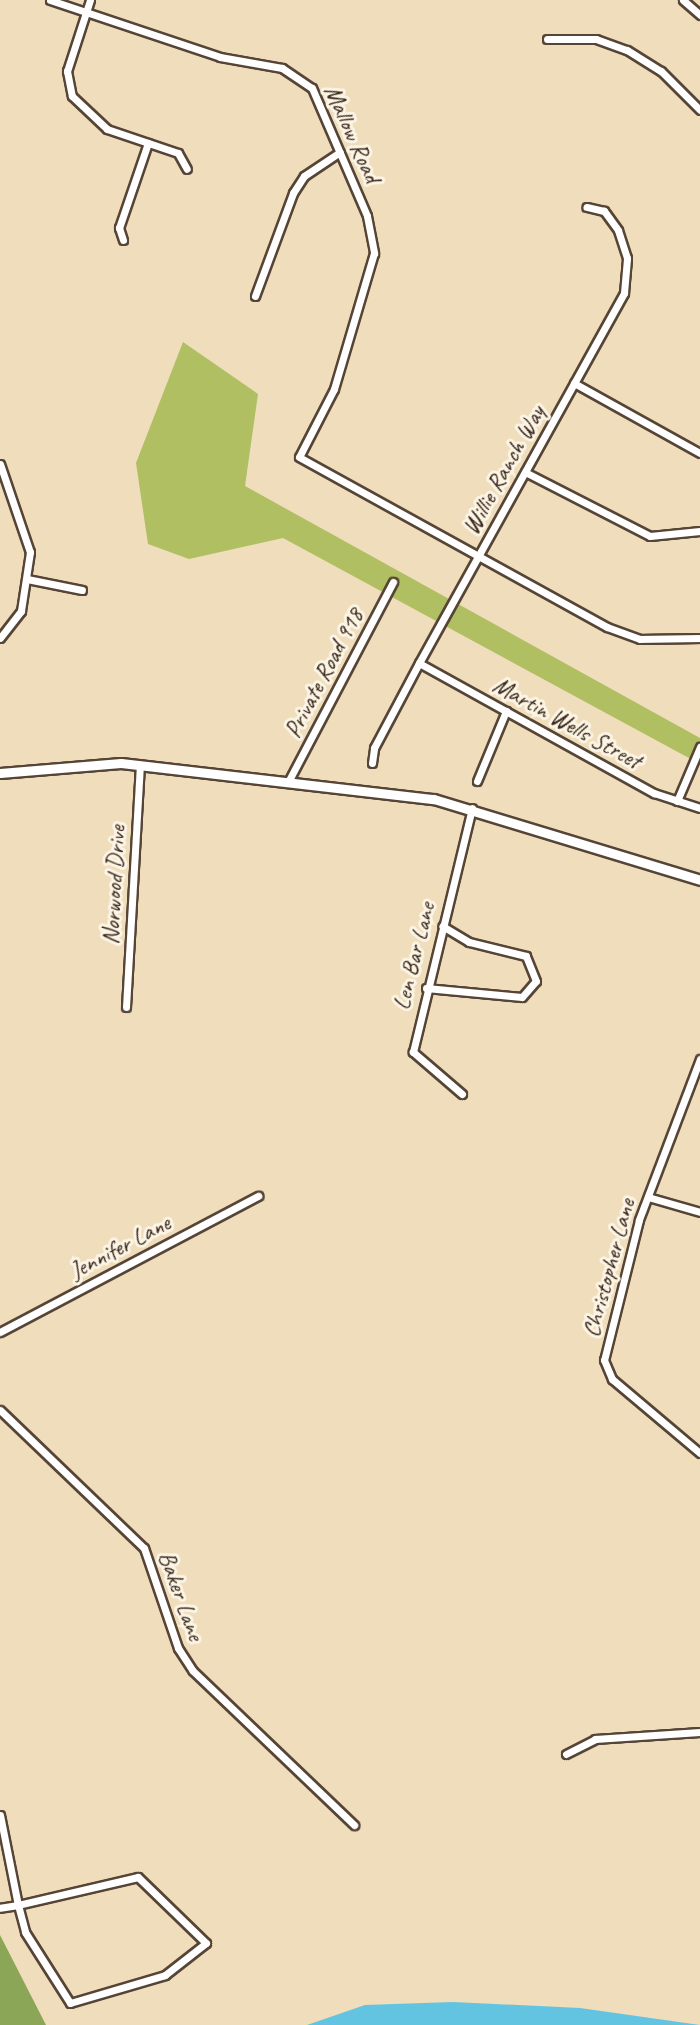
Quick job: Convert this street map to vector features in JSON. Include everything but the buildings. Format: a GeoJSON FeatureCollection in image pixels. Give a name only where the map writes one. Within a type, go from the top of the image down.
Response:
{"type":"FeatureCollection","features":[{"type":"Feature","properties":{"kind":"street","name":"Mallow Road"},"geometry":{"type":"LineString","coordinates":[[50,0],[220,57],[296,74],[312,88],[367,216],[374,253],[334,389],[299,457],[478,556]]}},
{"type":"Feature","properties":{"kind":"street"},"geometry":{"type":"LineString","coordinates":[[90,0],[67,71],[72,96],[107,129],[178,153],[187,169]]}},
{"type":"Feature","properties":{"kind":"street"},"geometry":{"type":"LineString","coordinates":[[683,0],[693,2],[700,15]]}},
{"type":"Feature","properties":{"kind":"street"},"geometry":{"type":"LineString","coordinates":[[547,39],[596,39],[627,50],[661,71],[700,110]]}},
{"type":"Feature","properties":{"kind":"street"},"geometry":{"type":"LineString","coordinates":[[123,240],[119,228],[148,143]]}},
{"type":"Feature","properties":{"kind":"street"},"geometry":{"type":"LineString","coordinates":[[255,296],[293,193],[304,176],[340,152]]}},
{"type":"Feature","properties":{"kind":"street","name":"Willie Ranch Way"},"geometry":{"type":"LineString","coordinates":[[372,763],[374,748],[419,663],[624,293],[628,271],[613,219],[586,207]]}},
{"type":"Feature","properties":{"kind":"street"},"geometry":{"type":"LineString","coordinates":[[574,383],[700,453]]}},
{"type":"Feature","properties":{"kind":"street"},"geometry":{"type":"LineString","coordinates":[[0,464],[29,543],[27,579],[18,619],[0,638]]}},
{"type":"Feature","properties":{"kind":"street"},"geometry":{"type":"LineString","coordinates":[[525,472],[650,536],[700,531]]}},
{"type":"Feature","properties":{"kind":"street"},"geometry":{"type":"LineString","coordinates":[[478,556],[607,627],[640,639],[700,638]]}},
{"type":"Feature","properties":{"kind":"street"},"geometry":{"type":"LineString","coordinates":[[27,579],[82,590]]}},
{"type":"Feature","properties":{"kind":"street","name":"Private Road 918"},"geometry":{"type":"LineString","coordinates":[[288,782],[393,582]]}},
{"type":"Feature","properties":{"kind":"street","name":"Martin Wells Street"},"geometry":{"type":"LineString","coordinates":[[419,663],[677,801],[700,808]]}},
{"type":"Feature","properties":{"kind":"street"},"geometry":{"type":"LineString","coordinates":[[477,781],[506,711]]}},
{"type":"Feature","properties":{"kind":"street"},"geometry":{"type":"LineString","coordinates":[[677,801],[700,747]]}},
{"type":"Feature","properties":{"kind":"street"},"geometry":{"type":"LineString","coordinates":[[0,773],[78,764],[140,766],[288,782],[472,807],[700,880]]}},
{"type":"Feature","properties":{"kind":"street","name":"Norwood Drive"},"geometry":{"type":"LineString","coordinates":[[126,1007],[140,766]]}},
{"type":"Feature","properties":{"kind":"street","name":"Len Bar Lane"},"geometry":{"type":"LineString","coordinates":[[462,1094],[413,1052],[426,988],[472,807]]}},
{"type":"Feature","properties":{"kind":"street"},"geometry":{"type":"LineString","coordinates":[[426,988],[522,998],[536,981],[526,956],[469,942],[442,926]]}},
{"type":"Feature","properties":{"kind":"street","name":"Christopher Lane"},"geometry":{"type":"LineString","coordinates":[[700,1059],[648,1197],[605,1367],[700,1453]]}},
{"type":"Feature","properties":{"kind":"street","name":"Jennifer Lane"},"geometry":{"type":"LineString","coordinates":[[0,1332],[258,1196]]}},
{"type":"Feature","properties":{"kind":"street"},"geometry":{"type":"LineString","coordinates":[[648,1197],[700,1212]]}},
{"type":"Feature","properties":{"kind":"street","name":"Baker Lane"},"geometry":{"type":"LineString","coordinates":[[1,1415],[144,1548],[178,1648],[193,1671],[354,1825]]}},
{"type":"Feature","properties":{"kind":"street"},"geometry":{"type":"LineString","coordinates":[[566,1754],[595,1739],[700,1732]]}},
{"type":"Feature","properties":{"kind":"street"},"geometry":{"type":"LineString","coordinates":[[0,1815],[18,1905],[37,1955],[70,2003],[165,1975],[206,1943],[138,1877],[18,1905],[0,1909]]}},
{"type":"Feature","properties":{"kind":"green space"},"geometry":{"type":"Polygon","coordinates":[[[183,342],[258,394],[245,486],[700,738],[700,764],[283,538],[189,559],[148,544],[136,463],[183,342]]]}},
{"type":"Feature","properties":{"kind":"green space"},"geometry":{"type":"Polygon","coordinates":[[[0,1935],[46,2025],[0,2025],[0,1935]]]}},
{"type":"Feature","properties":{"kind":"water"},"geometry":{"type":"Polygon","coordinates":[[[453,2002],[580,2008],[700,2025],[307,2025],[365,2005],[453,2002]]]}}]}
